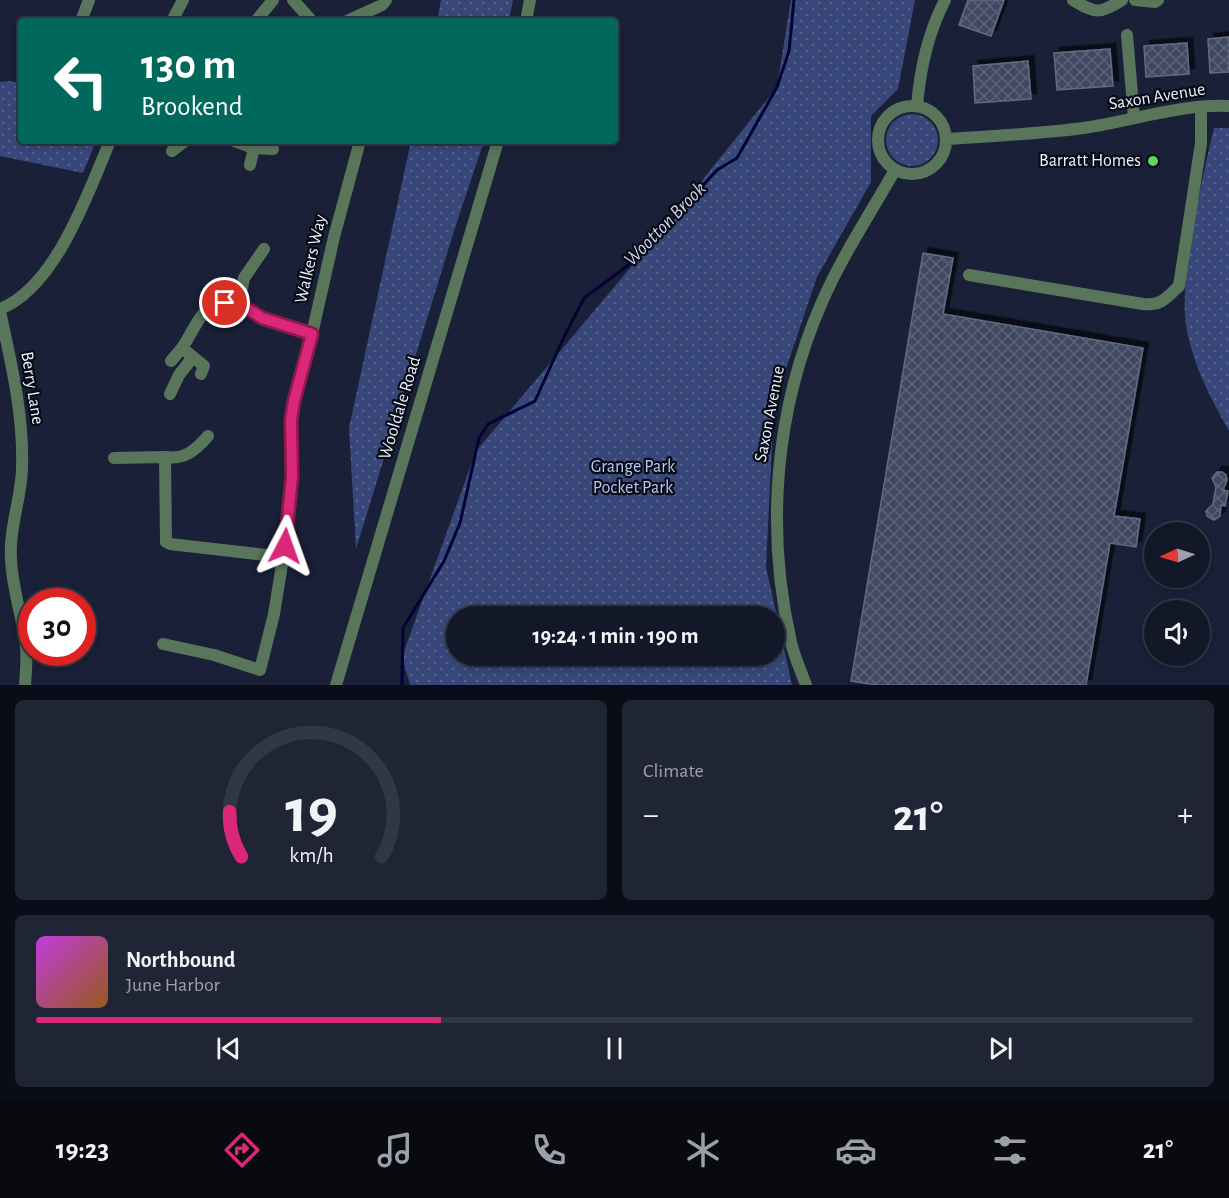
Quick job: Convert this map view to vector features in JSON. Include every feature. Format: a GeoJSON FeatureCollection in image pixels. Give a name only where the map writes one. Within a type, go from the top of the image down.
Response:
{"type":"FeatureCollection","features":[{"type":"Feature","properties":{"kind":"street"},"geometry":{"type":"LineString","coordinates":[[82,18],[89,0]]}},
{"type":"Feature","properties":{"kind":"street"},"geometry":{"type":"LineString","coordinates":[[174,18],[183,0]]}},
{"type":"Feature","properties":{"kind":"street"},"geometry":{"type":"LineString","coordinates":[[258,18],[273,0]]}},
{"type":"Feature","properties":{"kind":"street"},"geometry":{"type":"LineString","coordinates":[[293,0],[309,18]]}},
{"type":"Feature","properties":{"kind":"street"},"geometry":{"type":"LineString","coordinates":[[354,18],[382,5],[386,0]]}},
{"type":"Feature","properties":{"kind":"street"},"geometry":{"type":"LineString","coordinates":[[527,18],[530,0]]}},
{"type":"Feature","properties":{"kind":"street"},"geometry":{"type":"LineString","coordinates":[[917,106],[919,79],[929,39],[945,0]]}},
{"type":"Feature","properties":{"kind":"street"},"geometry":{"type":"LineString","coordinates":[[1073,0],[1093,12],[1104,11],[1122,0]]}},
{"type":"Feature","properties":{"kind":"street"},"geometry":{"type":"LineString","coordinates":[[1136,0],[1155,2],[1158,0]]}},
{"type":"Feature","properties":{"kind":"street"},"geometry":{"type":"LineString","coordinates":[[1127,35],[1134,118]]}},
{"type":"Feature","properties":{"kind":"street"},"geometry":{"type":"LineString","coordinates":[[917,106],[932,112],[940,120],[947,139],[945,153],[939,163],[925,172],[914,175],[895,170],[883,158],[879,145],[879,133],[887,117],[897,110],[917,106]]}},
{"type":"Feature","properties":{"kind":"street","name":"Saxon Avenue"},"geometry":{"type":"LineString","coordinates":[[947,139],[1066,130],[1201,107],[1229,106]]}},
{"type":"Feature","properties":{"kind":"street"},"geometry":{"type":"LineString","coordinates":[[969,274],[1143,304],[1154,305],[1163,302],[1179,286],[1201,143],[1201,107]]}},
{"type":"Feature","properties":{"kind":"street"},"geometry":{"type":"LineString","coordinates":[[0,310],[20,298],[56,257],[71,231],[109,144]]}},
{"type":"Feature","properties":{"kind":"street"},"geometry":{"type":"LineString","coordinates":[[172,151],[181,144]]}},
{"type":"Feature","properties":{"kind":"street"},"geometry":{"type":"LineString","coordinates":[[243,144],[254,148],[273,149]]}},
{"type":"Feature","properties":{"kind":"street","name":"Walkers Way"},"geometry":{"type":"LineString","coordinates":[[163,644],[214,655],[260,670],[274,614],[283,557],[292,477],[291,420],[294,401],[359,144]]}},
{"type":"Feature","properties":{"kind":"street","name":"Wooldale Road"},"geometry":{"type":"LineString","coordinates":[[336,685],[497,144]]}},
{"type":"Feature","properties":{"kind":"street"},"geometry":{"type":"LineString","coordinates":[[250,165],[254,148]]}},
{"type":"Feature","properties":{"kind":"street","name":"Saxon Avenue"},"geometry":{"type":"LineString","coordinates":[[806,685],[791,644],[779,574],[776,527],[777,471],[786,415],[800,355],[822,302],[840,262],[895,170]]}},
{"type":"Feature","properties":{"kind":"street"},"geometry":{"type":"LineString","coordinates":[[238,304],[244,278],[264,249]]}},
{"type":"Feature","properties":{"kind":"street"},"geometry":{"type":"LineString","coordinates":[[171,361],[207,310],[225,303],[238,304],[262,318],[312,334]]}},
{"type":"Feature","properties":{"kind":"street","name":"Berry Lane"},"geometry":{"type":"LineString","coordinates":[[0,310],[19,404],[21,427],[21,476],[10,559],[17,605],[26,640],[25,685]]}},
{"type":"Feature","properties":{"kind":"street"},"geometry":{"type":"LineString","coordinates":[[182,348],[204,366],[201,374]]}},
{"type":"Feature","properties":{"kind":"street"},"geometry":{"type":"LineString","coordinates":[[170,394],[179,375],[193,357]]}},
{"type":"Feature","properties":{"kind":"street"},"geometry":{"type":"LineString","coordinates":[[114,458],[177,459],[187,455],[208,436]]}},
{"type":"Feature","properties":{"kind":"street"},"geometry":{"type":"LineString","coordinates":[[165,458],[166,542],[283,557]]}},
{"type":"Feature","properties":{"kind":"green space"},"geometry":{"type":"Polygon","coordinates":[[[441,0],[513,0],[510,18],[438,18],[441,0]]]}},
{"type":"Feature","properties":{"kind":"green space","name":"Grange Park Pocket Park"},"geometry":{"type":"Polygon","coordinates":[[[791,0],[915,0],[898,89],[871,116],[871,182],[817,277],[774,404],[766,567],[775,606],[446,606],[446,666],[785,666],[785,653],[792,685],[410,685],[402,657],[476,451],[664,228],[777,87],[791,0]]]}},
{"type":"Feature","properties":{"kind":"green space"},"geometry":{"type":"Polygon","coordinates":[[[0,82],[18,82],[18,144],[95,144],[83,173],[0,156],[0,82]]]}},
{"type":"Feature","properties":{"kind":"green space"},"geometry":{"type":"Polygon","coordinates":[[[912,114],[922,116],[930,122],[936,130],[938,140],[936,150],[930,158],[922,164],[912,166],[902,164],[894,158],[888,150],[886,140],[888,130],[894,122],[902,116],[912,114]]]}},
{"type":"Feature","properties":{"kind":"green space"},"geometry":{"type":"Polygon","coordinates":[[[1214,128],[1229,128],[1229,431],[1199,370],[1190,344],[1185,312],[1191,237],[1214,128]]]}},
{"type":"Feature","properties":{"kind":"green space"},"geometry":{"type":"Polygon","coordinates":[[[410,144],[483,144],[356,549],[349,428],[410,144]]]}},
{"type":"Feature","properties":{"kind":"building"},"geometry":{"type":"Polygon","coordinates":[[[968,0],[1004,0],[991,36],[959,25],[968,0]]]}},
{"type":"Feature","properties":{"kind":"building"},"geometry":{"type":"Polygon","coordinates":[[[1229,37],[1229,72],[1210,73],[1208,39],[1229,37]]]}},
{"type":"Feature","properties":{"kind":"building"},"geometry":{"type":"Polygon","coordinates":[[[1187,43],[1189,74],[1146,77],[1144,46],[1187,43]]]}},
{"type":"Feature","properties":{"kind":"building"},"geometry":{"type":"Polygon","coordinates":[[[1110,49],[1113,86],[1057,90],[1054,53],[1110,49]]]}},
{"type":"Feature","properties":{"kind":"building"},"geometry":{"type":"Polygon","coordinates":[[[1028,61],[1031,99],[975,103],[973,66],[1028,61]]]}},
{"type":"Feature","properties":{"kind":"building"},"geometry":{"type":"Polygon","coordinates":[[[923,253],[953,258],[943,314],[1143,348],[1114,516],[1140,519],[1136,547],[1110,543],[1086,685],[877,685],[851,681],[923,253]]]}},
{"type":"Feature","properties":{"kind":"building"},"geometry":{"type":"Polygon","coordinates":[[[1217,472],[1226,475],[1227,480],[1223,490],[1228,491],[1225,506],[1221,505],[1220,516],[1214,520],[1207,516],[1206,511],[1213,504],[1216,487],[1212,478],[1217,472]]]}},
{"type":"Feature","properties":{"kind":"waterway","name":"Wootton Brook"},"geometry":{"type":"LineString","coordinates":[[402,685],[403,628],[444,561],[460,523],[479,438],[488,424],[535,401],[584,298],[634,261],[717,170],[737,158],[777,87],[789,51],[794,0]]}},
{"type":"Feature","properties":{"kind":"place","name":"Barratt Homes"},"geometry":{"type":"Point","coordinates":[1153,161]}},
{"type":"Feature","properties":{"kind":"route"},"geometry":{"type":"LineString","coordinates":[[225,303],[240,304],[262,318],[312,334],[291,420],[292,477],[285,546]]}}]}
